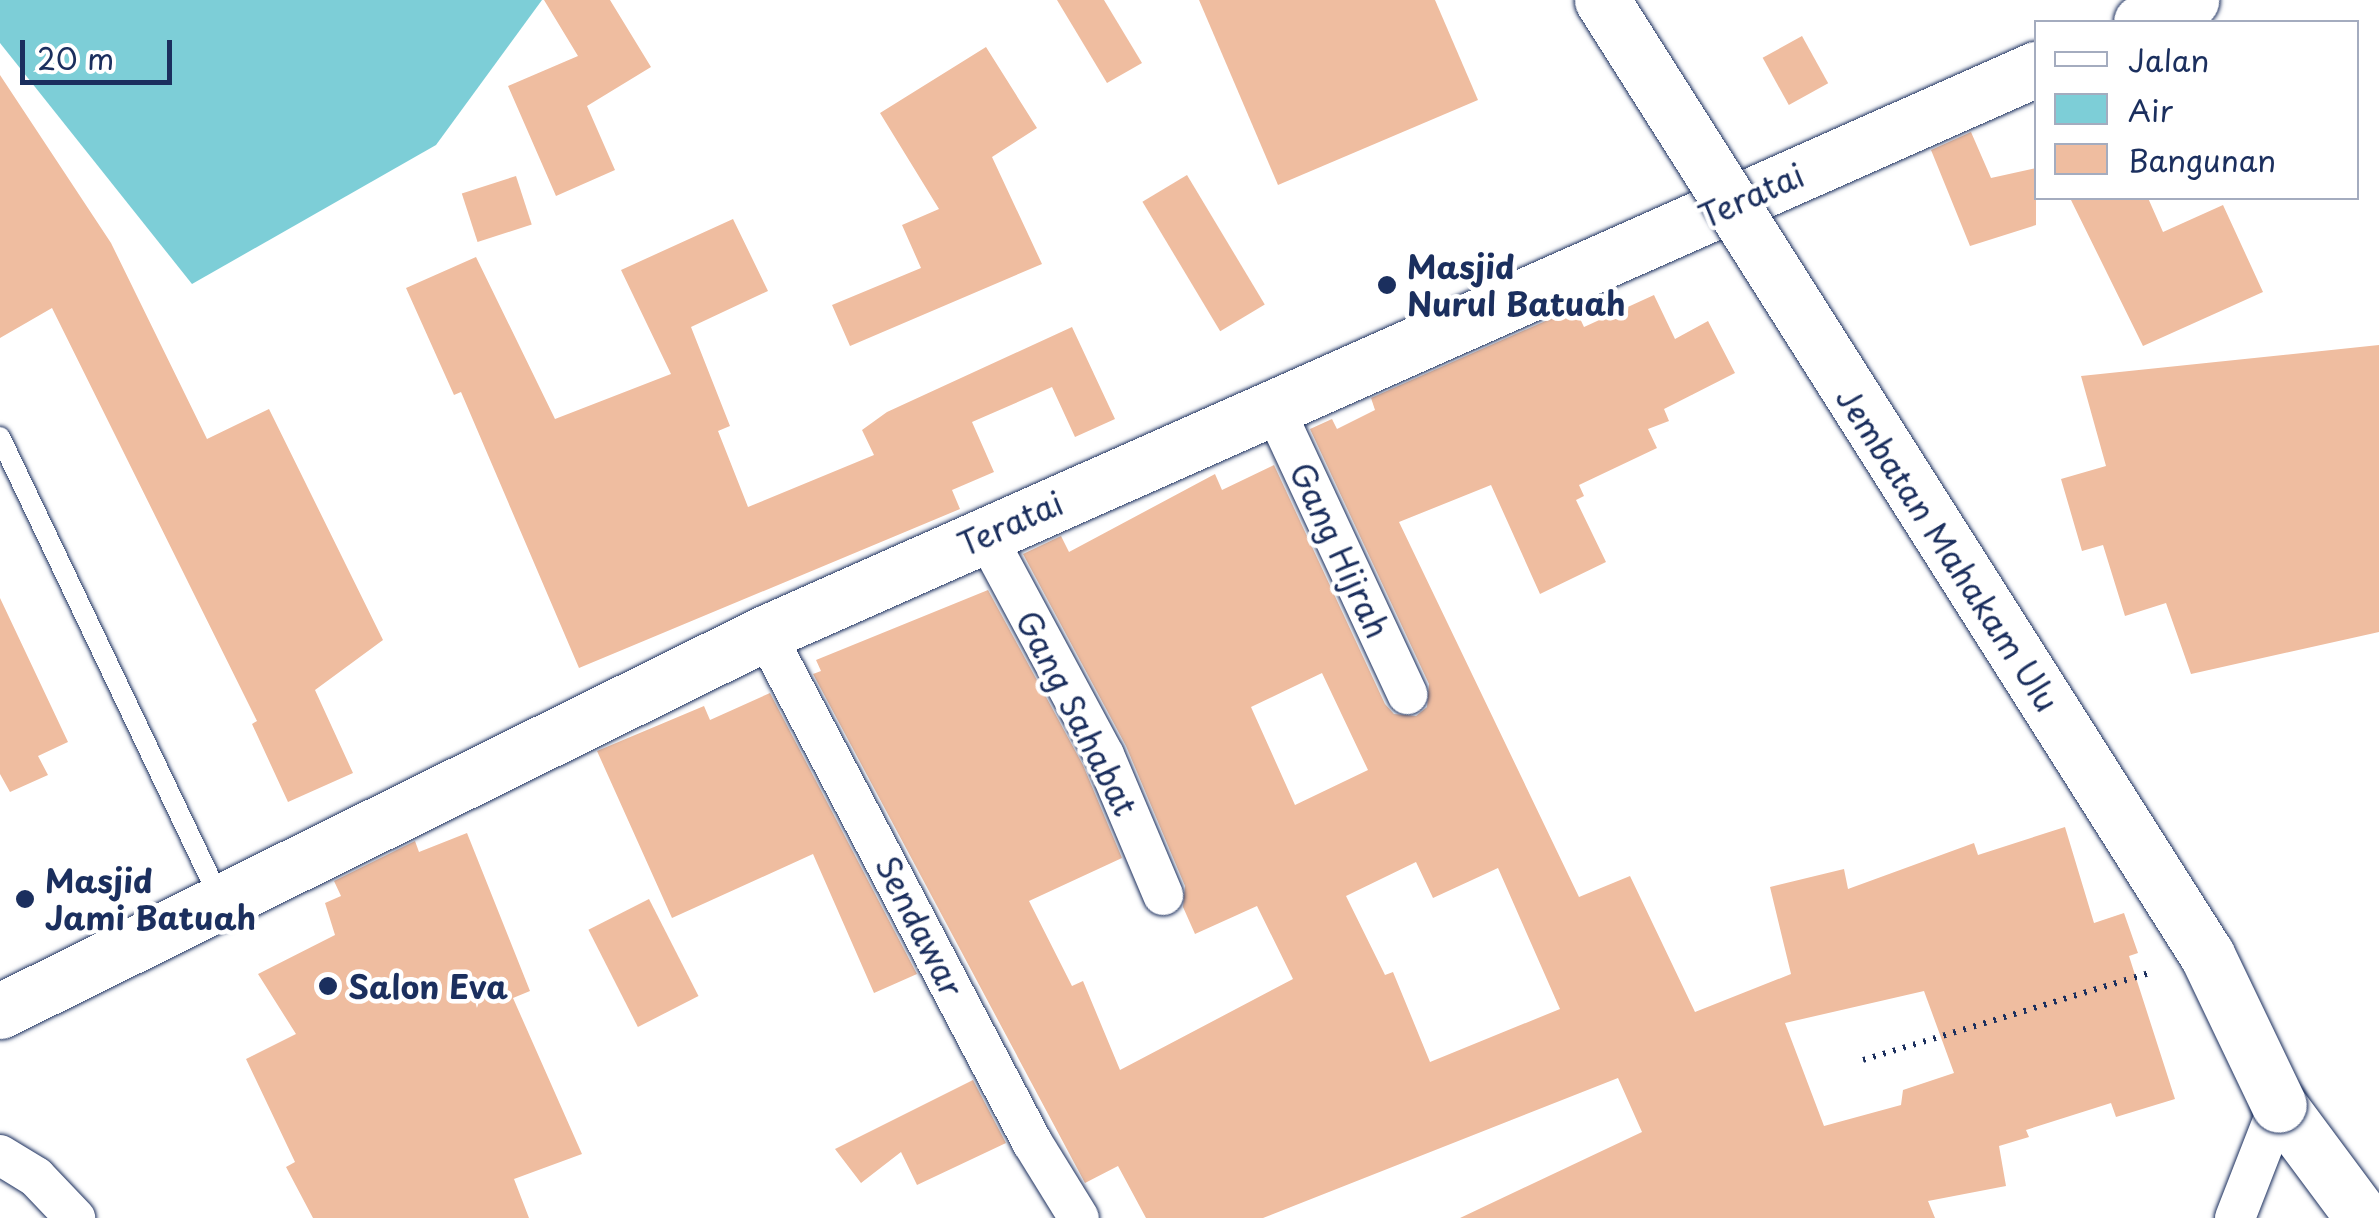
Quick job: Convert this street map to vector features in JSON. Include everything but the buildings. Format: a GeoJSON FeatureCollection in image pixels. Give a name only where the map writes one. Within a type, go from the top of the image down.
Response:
{"type":"FeatureCollection","features":[{"type":"Feature","properties":{"kind":"main road","name":"Jembatan Mahakam Ulu"},"geometry":{"type":"LineString","coordinates":[[1602,0],[2207,955],[2279,1106],[2363,1218]]}},
{"type":"Feature","properties":{"kind":"main road"},"geometry":{"type":"LineString","coordinates":[[2146,20],[2192,0]]}},
{"type":"Feature","properties":{"kind":"main road","name":"Teratai"},"geometry":{"type":"LineString","coordinates":[[0,1011],[223,906],[765,633],[2034,70]]}},
{"type":"Feature","properties":{"kind":"street","name":"Gang Hijrah"},"geometry":{"type":"LineString","coordinates":[[1274,406],[1407,694]]}},
{"type":"Feature","properties":{"kind":"street","name":"Gang Sahabat"},"geometry":{"type":"LineString","coordinates":[[985,534],[1104,755],[1164,895]]}},
{"type":"Feature","properties":{"kind":"street","name":"Sendawar"},"geometry":{"type":"LineString","coordinates":[[765,633],[1032,1142],[1079,1218]]}},
{"type":"Feature","properties":{"kind":"street"},"geometry":{"type":"LineString","coordinates":[[2235,1218],[2279,1106]]}},
{"type":"Feature","properties":{"kind":"street"},"geometry":{"type":"LineString","coordinates":[[0,1155],[36,1177],[75,1218]]}},
{"type":"Feature","properties":{"kind":"lane"},"geometry":{"type":"LineString","coordinates":[[0,436],[223,906]]}},
{"type":"Feature","properties":{"kind":"path"},"geometry":{"type":"LineString","coordinates":[[1863,1060],[2207,955]]}},
{"type":"Feature","properties":{"kind":"water"},"geometry":{"type":"Polygon","coordinates":[[[0,0],[542,0],[436,145],[192,284],[0,43],[0,0]]]}},
{"type":"Feature","properties":{"kind":"place","name":"Masjid Nurul Batuah"},"geometry":{"type":"Point","coordinates":[1387,285]}},
{"type":"Feature","properties":{"kind":"place","name":"Masjid Jami Batuah"},"geometry":{"type":"Point","coordinates":[25,899]}},
{"type":"Feature","properties":{"kind":"place","name":"Salon Eva"},"geometry":{"type":"Point","coordinates":[328,986]}}]}
